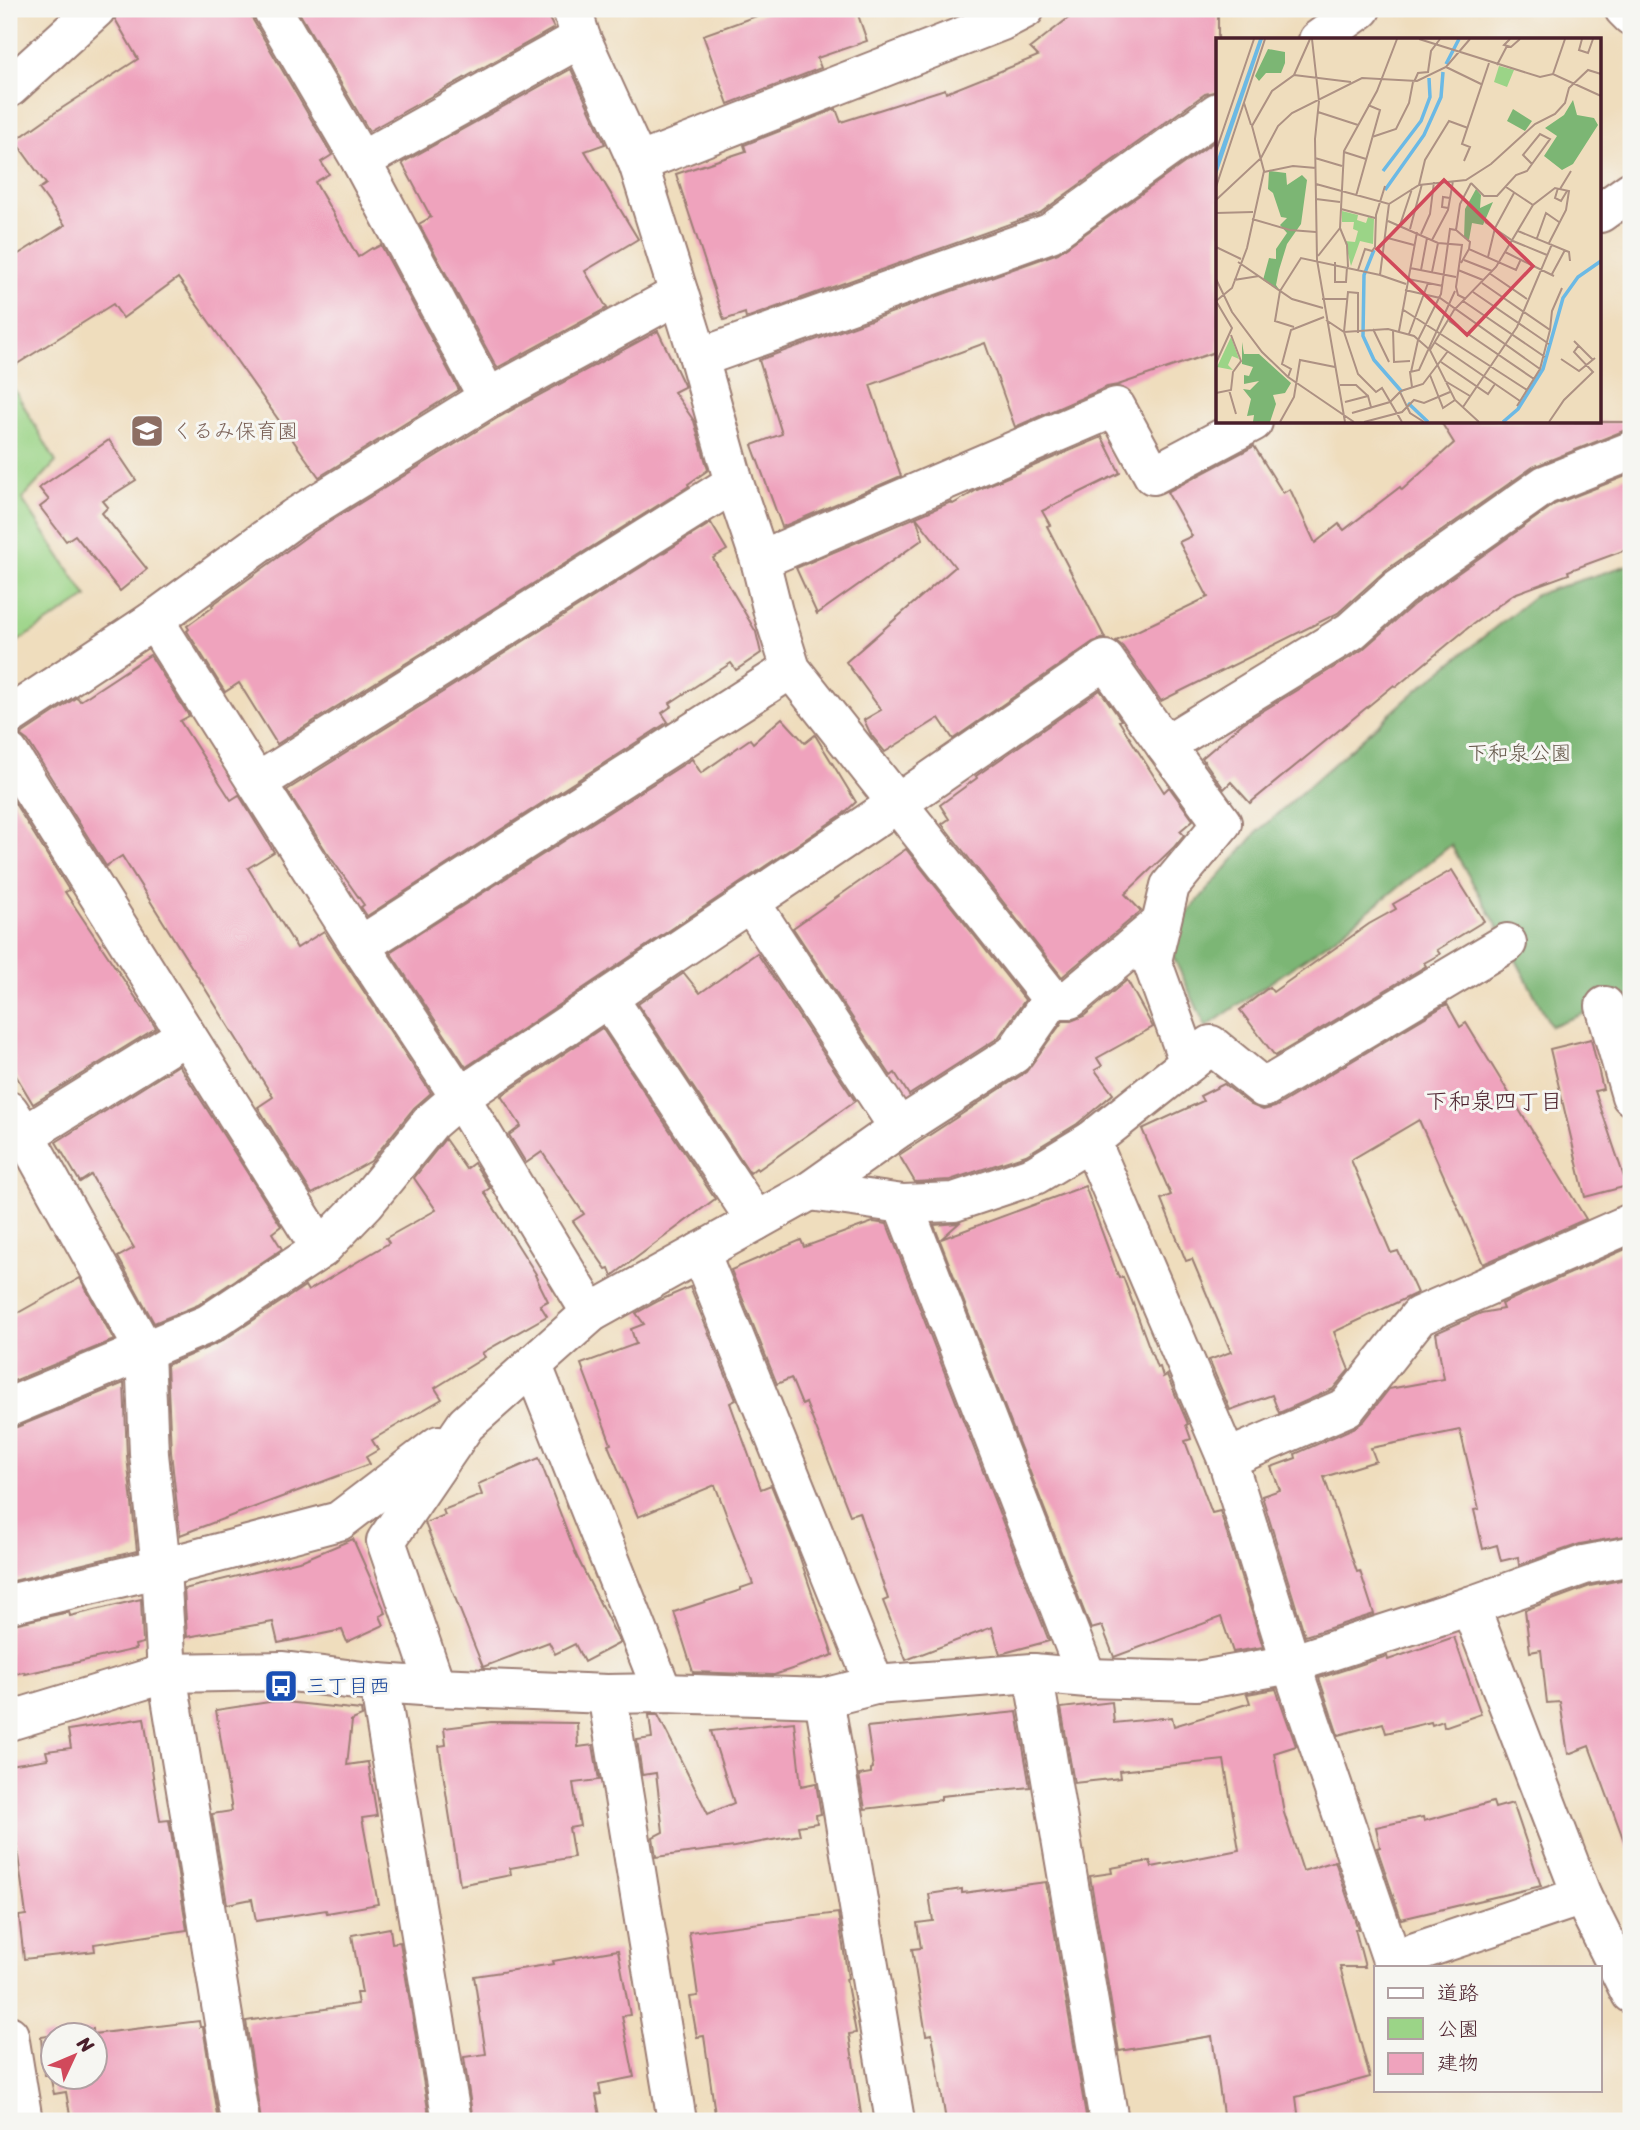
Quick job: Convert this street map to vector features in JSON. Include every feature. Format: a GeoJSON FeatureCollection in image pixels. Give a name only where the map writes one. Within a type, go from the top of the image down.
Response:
{"type":"FeatureCollection","features":[{"type":"Feature","properties":{"kind":"street"},"geometry":{"type":"LineString","coordinates":[[9,88],[96,9]]}},
{"type":"Feature","properties":{"kind":"street"},"geometry":{"type":"LineString","coordinates":[[272,9],[361,161],[488,398]]}},
{"type":"Feature","properties":{"kind":"street"},"geometry":{"type":"LineString","coordinates":[[638,163],[1002,21],[1025,9]]}},
{"type":"Feature","properties":{"kind":"street"},"geometry":{"type":"LineString","coordinates":[[1321,38],[1362,9]]}},
{"type":"Feature","properties":{"kind":"street"},"geometry":{"type":"LineString","coordinates":[[1624,9],[1631,16]]}},
{"type":"Feature","properties":{"kind":"street"},"geometry":{"type":"LineString","coordinates":[[361,161],[576,23],[638,163],[791,669],[1052,999]]}},
{"type":"Feature","properties":{"kind":"street"},"geometry":{"type":"LineString","coordinates":[[699,358],[1050,233],[1216,113]]}},
{"type":"Feature","properties":{"kind":"street"},"geometry":{"type":"LineString","coordinates":[[1602,212],[1631,191]]}},
{"type":"Feature","properties":{"kind":"street"},"geometry":{"type":"LineString","coordinates":[[9,716],[154,620],[294,518],[488,398],[679,294]]}},
{"type":"Feature","properties":{"kind":"street"},"geometry":{"type":"LineString","coordinates":[[760,560],[1116,407],[1153,475],[1249,424]]}},
{"type":"Feature","properties":{"kind":"street"},"geometry":{"type":"LineString","coordinates":[[1165,745],[1351,631],[1399,588],[1545,485],[1631,451]]}},
{"type":"Feature","properties":{"kind":"street"},"geometry":{"type":"LineString","coordinates":[[258,782],[734,483]]}},
{"type":"Feature","properties":{"kind":"street"},"geometry":{"type":"LineString","coordinates":[[154,620],[360,946],[460,1097],[592,1312]]}},
{"type":"Feature","properties":{"kind":"street"},"geometry":{"type":"LineString","coordinates":[[9,1407],[208,1324],[321,1249],[366,1202],[431,1122],[460,1097],[898,803],[1105,660],[1222,823],[1170,886],[1152,961],[1189,1063]]}},
{"type":"Feature","properties":{"kind":"street"},"geometry":{"type":"LineString","coordinates":[[360,946],[791,669]]}},
{"type":"Feature","properties":{"kind":"street"},"geometry":{"type":"LineString","coordinates":[[9,753],[321,1249]]}},
{"type":"Feature","properties":{"kind":"street"},"geometry":{"type":"LineString","coordinates":[[750,902],[899,1128]]}},
{"type":"Feature","properties":{"kind":"street"},"geometry":{"type":"LineString","coordinates":[[1052,999],[1070,999],[1161,923]]}},
{"type":"Feature","properties":{"kind":"street"},"geometry":{"type":"LineString","coordinates":[[810,1191],[904,1204],[954,1202],[1023,1179],[1091,1141],[1211,1045],[1264,1088],[1507,943]]}},
{"type":"Feature","properties":{"kind":"street"},"geometry":{"type":"LineString","coordinates":[[608,998],[756,1221]]}},
{"type":"Feature","properties":{"kind":"street"},"geometry":{"type":"LineString","coordinates":[[9,1604],[161,1568],[339,1521],[466,1424],[592,1312],[810,1191],[899,1128],[1014,1054],[1052,999]]}},
{"type":"Feature","properties":{"kind":"street"},"geometry":{"type":"LineString","coordinates":[[1605,1006],[1631,1096]]}},
{"type":"Feature","properties":{"kind":"street"},"geometry":{"type":"LineString","coordinates":[[186,1035],[14,1130],[145,1350],[149,1454],[161,1568],[167,1673],[240,2121]]}},
{"type":"Feature","properties":{"kind":"street"},"geometry":{"type":"LineString","coordinates":[[1091,1141],[1227,1460],[1291,1664],[1392,1960],[1582,1896]]}},
{"type":"Feature","properties":{"kind":"street"},"geometry":{"type":"LineString","coordinates":[[904,1204],[1087,1678]]}},
{"type":"Feature","properties":{"kind":"street"},"geometry":{"type":"LineString","coordinates":[[1227,1460],[1347,1407],[1419,1317],[1631,1223]]}},
{"type":"Feature","properties":{"kind":"street"},"geometry":{"type":"LineString","coordinates":[[700,1252],[875,1685]]}},
{"type":"Feature","properties":{"kind":"street"},"geometry":{"type":"LineString","coordinates":[[533,1366],[663,1693]]}},
{"type":"Feature","properties":{"kind":"street"},"geometry":{"type":"LineString","coordinates":[[436,1687],[386,1541],[466,1424]]}},
{"type":"Feature","properties":{"kind":"street"},"geometry":{"type":"LineString","coordinates":[[9,1721],[167,1673],[283,1671],[436,1687],[607,1694],[824,1698],[875,1685],[1033,1673],[1087,1678],[1196,1681],[1291,1664],[1470,1606],[1584,1565],[1631,1556]]}},
{"type":"Feature","properties":{"kind":"street"},"geometry":{"type":"LineString","coordinates":[[1470,1606],[1582,1896],[1631,1994]]}},
{"type":"Feature","properties":{"kind":"street"},"geometry":{"type":"LineString","coordinates":[[1033,1673],[1108,2121]]}},
{"type":"Feature","properties":{"kind":"street"},"geometry":{"type":"LineString","coordinates":[[379,1683],[452,2121]]}},
{"type":"Feature","properties":{"kind":"street"},"geometry":{"type":"LineString","coordinates":[[607,1694],[677,2121]]}},
{"type":"Feature","properties":{"kind":"street"},"geometry":{"type":"LineString","coordinates":[[824,1698],[895,2121]]}},
{"type":"Feature","properties":{"kind":"street"},"geometry":{"type":"LineString","coordinates":[[9,2035],[23,2121]]}},
{"type":"Feature","properties":{"kind":"green space"},"geometry":{"type":"Polygon","coordinates":[[[9,384],[56,462],[22,499],[87,597],[9,647],[9,384]]]}},
{"type":"Feature","properties":{"kind":"green space","name":"下和泉公園"},"geometry":{"type":"Polygon","coordinates":[[[1631,564],[1631,996],[1551,1026],[1451,845],[1332,940],[1206,1027],[1165,939],[1258,831],[1417,690],[1537,594],[1631,564]]]}},
{"type":"Feature","properties":{"kind":"building"},"geometry":{"type":"Polygon","coordinates":[[[117,9],[250,9],[253,20],[332,155],[321,162],[329,174],[315,182],[358,257],[381,245],[459,390],[319,477],[178,278],[123,318],[113,304],[9,369],[9,260],[65,225],[39,189],[46,184],[15,141],[138,59],[115,19],[117,9]]]}},
{"type":"Feature","properties":{"kind":"building"},"geometry":{"type":"Polygon","coordinates":[[[297,9],[544,9],[554,28],[369,131],[297,9]]]}},
{"type":"Feature","properties":{"kind":"building"},"geometry":{"type":"Polygon","coordinates":[[[776,9],[856,9],[867,41],[817,58],[821,68],[728,104],[703,35],[776,9]]]}},
{"type":"Feature","properties":{"kind":"building"},"geometry":{"type":"Polygon","coordinates":[[[1080,9],[1218,9],[1216,91],[1205,94],[1040,213],[746,318],[745,313],[724,320],[676,174],[746,151],[744,145],[836,109],[841,122],[945,89],[946,93],[1038,56],[1030,48],[1080,9]]]}},
{"type":"Feature","properties":{"kind":"building"},"geometry":{"type":"Polygon","coordinates":[[[571,69],[605,144],[585,151],[638,239],[585,271],[607,308],[497,368],[419,224],[431,217],[402,163],[571,69]]]}},
{"type":"Feature","properties":{"kind":"building"},"geometry":{"type":"Polygon","coordinates":[[[1216,140],[1216,352],[1107,387],[1015,427],[985,343],[870,385],[901,476],[782,527],[752,445],[782,434],[759,360],[1058,253],[1216,140]]]}},
{"type":"Feature","properties":{"kind":"building"},"geometry":{"type":"Polygon","coordinates":[[[658,331],[684,385],[674,392],[694,421],[708,470],[688,484],[689,486],[277,744],[239,683],[225,692],[187,631],[187,626],[213,607],[212,605],[313,532],[499,417],[658,331]]]}},
{"type":"Feature","properties":{"kind":"building"},"geometry":{"type":"Polygon","coordinates":[[[1631,422],[1631,430],[1533,467],[1386,570],[1338,613],[1161,701],[1116,641],[1208,597],[1179,542],[1192,536],[1167,492],[1254,446],[1283,493],[1290,489],[1315,543],[1339,524],[1344,530],[1400,487],[1402,490],[1454,443],[1442,424],[1631,422]]]}},
{"type":"Feature","properties":{"kind":"building"},"geometry":{"type":"Polygon","coordinates":[[[1102,437],[1120,473],[1042,511],[1050,525],[1047,526],[1105,638],[1093,642],[953,739],[939,718],[885,752],[871,735],[864,720],[881,710],[846,662],[955,567],[916,517],[951,502],[953,504],[977,490],[1102,437]]]}},
{"type":"Feature","properties":{"kind":"building"},"geometry":{"type":"Polygon","coordinates":[[[109,440],[136,480],[103,501],[108,507],[102,513],[147,569],[120,591],[75,535],[66,541],[40,507],[49,500],[39,488],[109,440]]]}},
{"type":"Feature","properties":{"kind":"building"},"geometry":{"type":"Polygon","coordinates":[[[1631,474],[1631,548],[1514,594],[1396,687],[1394,685],[1250,803],[1231,782],[1224,789],[1202,758],[1243,723],[1362,650],[1413,605],[1555,504],[1631,474]]]}},
{"type":"Feature","properties":{"kind":"building"},"geometry":{"type":"Polygon","coordinates":[[[916,517],[923,539],[817,614],[796,568],[916,517]]]}},
{"type":"Feature","properties":{"kind":"building"},"geometry":{"type":"Polygon","coordinates":[[[711,523],[727,550],[713,558],[756,632],[761,653],[736,670],[731,663],[670,703],[672,706],[662,713],[668,722],[367,916],[361,907],[364,905],[287,790],[711,523]]]}},
{"type":"Feature","properties":{"kind":"building"},"geometry":{"type":"Polygon","coordinates":[[[150,655],[189,716],[180,721],[231,800],[239,795],[274,852],[248,868],[297,948],[324,931],[431,1093],[414,1108],[371,1161],[312,1194],[258,1107],[273,1097],[122,856],[106,866],[28,741],[20,735],[77,697],[80,701],[150,655]]]}},
{"type":"Feature","properties":{"kind":"building"},"geometry":{"type":"Polygon","coordinates":[[[1100,690],[1164,792],[1169,787],[1193,820],[1180,831],[1184,835],[1174,847],[1125,894],[1141,911],[1062,977],[942,824],[949,819],[940,805],[977,778],[976,776],[1100,690]]]}},
{"type":"Feature","properties":{"kind":"building"},"geometry":{"type":"Polygon","coordinates":[[[782,718],[805,743],[815,735],[856,802],[843,814],[466,1067],[390,952],[692,759],[701,773],[750,739],[753,743],[782,718]]]}},
{"type":"Feature","properties":{"kind":"building"},"geometry":{"type":"Polygon","coordinates":[[[9,794],[69,890],[65,892],[156,1028],[33,1104],[9,1064],[9,794]]]}},
{"type":"Feature","properties":{"kind":"building"},"geometry":{"type":"Polygon","coordinates":[[[906,849],[1025,1000],[998,1038],[909,1095],[895,1073],[891,1076],[793,928],[906,849]]]}},
{"type":"Feature","properties":{"kind":"building"},"geometry":{"type":"Polygon","coordinates":[[[1452,870],[1484,921],[1437,950],[1440,954],[1424,963],[1426,966],[1275,1056],[1240,1010],[1269,987],[1273,992],[1369,924],[1396,909],[1393,904],[1452,870]]]}},
{"type":"Feature","properties":{"kind":"building"},"geometry":{"type":"Polygon","coordinates":[[[757,953],[855,1101],[750,1173],[638,1004],[684,973],[700,993],[757,953]]]}},
{"type":"Feature","properties":{"kind":"building"},"geometry":{"type":"Polygon","coordinates":[[[1127,980],[1153,1027],[1097,1058],[1102,1066],[1095,1070],[1113,1094],[1077,1124],[1026,1155],[950,1180],[915,1182],[899,1155],[1026,1072],[1063,1021],[1084,1016],[1127,980]]]}},
{"type":"Feature","properties":{"kind":"building"},"geometry":{"type":"Polygon","coordinates":[[[1447,1004],[1460,1027],[1466,1023],[1586,1219],[1483,1264],[1419,1120],[1351,1160],[1391,1253],[1398,1251],[1417,1293],[1334,1332],[1349,1370],[1333,1389],[1279,1413],[1272,1395],[1230,1410],[1209,1360],[1231,1352],[1192,1259],[1186,1261],[1161,1199],[1171,1195],[1142,1129],[1203,1101],[1200,1096],[1224,1084],[1251,1105],[1263,1110],[1275,1107],[1447,1004]]]}},
{"type":"Feature","properties":{"kind":"building"},"geometry":{"type":"Polygon","coordinates":[[[602,1028],[715,1199],[612,1276],[609,1268],[606,1269],[573,1221],[584,1214],[542,1152],[526,1163],[509,1135],[521,1126],[501,1096],[602,1028]]]}},
{"type":"Feature","properties":{"kind":"building"},"geometry":{"type":"Polygon","coordinates":[[[1591,1039],[1603,1089],[1595,1091],[1627,1186],[1585,1197],[1550,1049],[1591,1039]]]}},
{"type":"Feature","properties":{"kind":"building"},"geometry":{"type":"Polygon","coordinates":[[[179,1065],[281,1226],[272,1233],[282,1249],[198,1305],[154,1323],[118,1257],[134,1248],[91,1175],[80,1182],[56,1142],[179,1065]]]}},
{"type":"Feature","properties":{"kind":"building"},"geometry":{"type":"Polygon","coordinates":[[[445,1139],[466,1169],[474,1163],[490,1188],[484,1192],[536,1274],[548,1301],[540,1305],[547,1316],[482,1353],[485,1357],[435,1388],[442,1399],[372,1440],[378,1450],[366,1457],[370,1464],[180,1535],[171,1452],[167,1365],[220,1342],[305,1286],[308,1291],[389,1243],[386,1238],[436,1210],[414,1178],[445,1139]]]}},
{"type":"Feature","properties":{"kind":"building"},"geometry":{"type":"Polygon","coordinates":[[[1085,1186],[1119,1278],[1123,1277],[1157,1368],[1160,1367],[1163,1377],[1167,1375],[1188,1424],[1186,1425],[1191,1439],[1185,1441],[1212,1513],[1220,1511],[1263,1647],[1233,1652],[1221,1617],[1114,1657],[1102,1626],[1091,1629],[934,1225],[959,1223],[941,1239],[1085,1186]]]}},
{"type":"Feature","properties":{"kind":"building"},"geometry":{"type":"Polygon","coordinates":[[[873,1222],[887,1224],[1049,1641],[1000,1654],[992,1627],[906,1660],[883,1601],[888,1599],[859,1512],[850,1515],[806,1403],[802,1405],[791,1378],[777,1384],[731,1270],[801,1240],[804,1247],[873,1222]]]}},
{"type":"Feature","properties":{"kind":"building"},"geometry":{"type":"Polygon","coordinates":[[[1628,1248],[1631,1259],[1631,1535],[1580,1544],[1519,1565],[1518,1557],[1501,1561],[1497,1545],[1483,1549],[1474,1510],[1479,1509],[1460,1430],[1371,1448],[1376,1461],[1324,1477],[1374,1614],[1305,1636],[1262,1496],[1280,1490],[1271,1467],[1296,1458],[1295,1454],[1356,1427],[1364,1421],[1389,1389],[1444,1379],[1436,1333],[1481,1313],[1503,1309],[1501,1304],[1628,1248]]]}},
{"type":"Feature","properties":{"kind":"building"},"geometry":{"type":"Polygon","coordinates":[[[80,1278],[114,1340],[9,1383],[9,1318],[80,1278]]]}},
{"type":"Feature","properties":{"kind":"building"},"geometry":{"type":"Polygon","coordinates":[[[690,1287],[736,1400],[730,1403],[761,1489],[771,1485],[798,1552],[833,1655],[774,1675],[693,1672],[674,1612],[753,1584],[715,1485],[638,1517],[608,1445],[611,1444],[581,1364],[636,1344],[631,1329],[644,1324],[636,1313],[690,1287]]]}},
{"type":"Feature","properties":{"kind":"building"},"geometry":{"type":"Polygon","coordinates":[[[124,1383],[127,1456],[137,1551],[9,1582],[9,1428],[124,1383]]]}},
{"type":"Feature","properties":{"kind":"building"},"geometry":{"type":"Polygon","coordinates":[[[539,1458],[577,1557],[620,1643],[584,1662],[575,1644],[555,1654],[549,1642],[483,1667],[425,1523],[445,1515],[443,1510],[482,1495],[478,1484],[539,1458]]]}},
{"type":"Feature","properties":{"kind":"building"},"geometry":{"type":"Polygon","coordinates":[[[353,1539],[386,1613],[380,1616],[384,1625],[347,1642],[342,1630],[278,1643],[273,1622],[187,1637],[184,1589],[303,1560],[353,1539]]]}},
{"type":"Feature","properties":{"kind":"building"},"geometry":{"type":"Polygon","coordinates":[[[1631,1578],[1631,1848],[1627,1849],[1589,1746],[1568,1754],[1560,1702],[1547,1703],[1541,1650],[1530,1652],[1525,1610],[1590,1586],[1631,1578]]]}},
{"type":"Feature","properties":{"kind":"building"},"geometry":{"type":"Polygon","coordinates":[[[141,1599],[143,1643],[135,1645],[136,1649],[25,1674],[9,1675],[9,1625],[69,1612],[70,1616],[141,1599]]]}},
{"type":"Feature","properties":{"kind":"building"},"geometry":{"type":"Polygon","coordinates":[[[1454,1637],[1481,1714],[1444,1727],[1443,1721],[1432,1725],[1431,1722],[1386,1733],[1383,1723],[1338,1735],[1319,1678],[1387,1656],[1388,1660],[1454,1637]]]}},
{"type":"Feature","properties":{"kind":"building"},"geometry":{"type":"Polygon","coordinates":[[[1276,1689],[1296,1746],[1274,1753],[1284,1813],[1303,1871],[1335,1861],[1358,1929],[1355,1929],[1365,1967],[1340,1967],[1370,2077],[1296,2097],[1299,2121],[1224,2121],[1212,2036],[1119,2051],[1090,1876],[1112,1873],[1111,1868],[1150,1861],[1152,1867],[1239,1850],[1224,1760],[1119,1771],[1120,1778],[1074,1783],[1061,1708],[1112,1702],[1114,1723],[1172,1717],[1174,1726],[1250,1703],[1247,1694],[1276,1689]]]}},
{"type":"Feature","properties":{"kind":"building"},"geometry":{"type":"Polygon","coordinates":[[[276,1701],[361,1710],[362,1716],[350,1721],[347,1765],[368,1762],[377,1816],[362,1818],[378,1904],[256,1921],[252,1899],[227,1904],[212,1814],[232,1811],[216,1710],[276,1701]]]}},
{"type":"Feature","properties":{"kind":"building"},"geometry":{"type":"Polygon","coordinates":[[[1017,1712],[1030,1787],[941,1796],[941,1800],[865,1809],[859,1775],[871,1773],[873,1768],[867,1727],[1017,1712]]]}},
{"type":"Feature","properties":{"kind":"building"},"geometry":{"type":"Polygon","coordinates":[[[649,1715],[658,1715],[708,1814],[734,1803],[711,1731],[794,1722],[801,1786],[816,1783],[821,1814],[816,1815],[817,1823],[798,1826],[800,1835],[656,1857],[653,1837],[663,1832],[656,1773],[642,1775],[637,1740],[652,1738],[649,1715]]]}},
{"type":"Feature","properties":{"kind":"building"},"geometry":{"type":"Polygon","coordinates":[[[144,1718],[160,1821],[169,1820],[187,1930],[94,1944],[95,1951],[24,1959],[19,1916],[26,1915],[12,1812],[9,1812],[9,1765],[48,1759],[46,1751],[71,1748],[68,1730],[144,1718]]]}},
{"type":"Feature","properties":{"kind":"building"},"geometry":{"type":"Polygon","coordinates":[[[491,1722],[577,1723],[578,1747],[593,1745],[599,1780],[573,1783],[580,1826],[569,1828],[574,1857],[510,1868],[511,1875],[460,1885],[439,1746],[446,1745],[444,1728],[491,1722]]]}},
{"type":"Feature","properties":{"kind":"building"},"geometry":{"type":"Polygon","coordinates":[[[1493,1802],[1495,1808],[1513,1803],[1541,1886],[1401,1919],[1377,1848],[1380,1847],[1376,1827],[1423,1817],[1424,1821],[1493,1802]]]}},
{"type":"Feature","properties":{"kind":"building"},"geometry":{"type":"Polygon","coordinates":[[[1046,1882],[1087,2121],[946,2121],[932,2034],[926,2035],[912,1949],[921,1948],[917,1923],[933,1921],[929,1894],[962,1889],[962,1893],[1046,1882]]]}},
{"type":"Feature","properties":{"kind":"building"},"geometry":{"type":"Polygon","coordinates":[[[838,1913],[856,2033],[849,2034],[862,2121],[716,2121],[704,2036],[697,2037],[690,1997],[698,1996],[689,1932],[838,1913]]]}},
{"type":"Feature","properties":{"kind":"building"},"geometry":{"type":"Polygon","coordinates":[[[390,1928],[392,1943],[400,1942],[430,2121],[261,2121],[246,2021],[358,2004],[356,1993],[362,1993],[352,1935],[390,1928]]]}},
{"type":"Feature","properties":{"kind":"building"},"geometry":{"type":"Polygon","coordinates":[[[618,1950],[630,2015],[622,2016],[634,2077],[599,2084],[601,2094],[596,2095],[601,2121],[473,2121],[464,2057],[486,2054],[474,1976],[554,1964],[553,1961],[618,1950]]]}},
{"type":"Feature","properties":{"kind":"building"},"geometry":{"type":"Polygon","coordinates":[[[199,2021],[200,2027],[203,2027],[218,2121],[71,2121],[66,2092],[108,2092],[108,2032],[199,2021]]]}},
{"type":"Feature","properties":{"kind":"place","name":"くるみ保育園"},"geometry":{"type":"Point","coordinates":[147,431]}},
{"type":"Feature","properties":{"kind":"place","name":"三丁目西"},"geometry":{"type":"Point","coordinates":[281,1686]}},
{"type":"Feature","properties":{"kind":"district","name":"下和泉四丁目"},"geometry":{"type":"Point","coordinates":[1494,1101]}}]}
